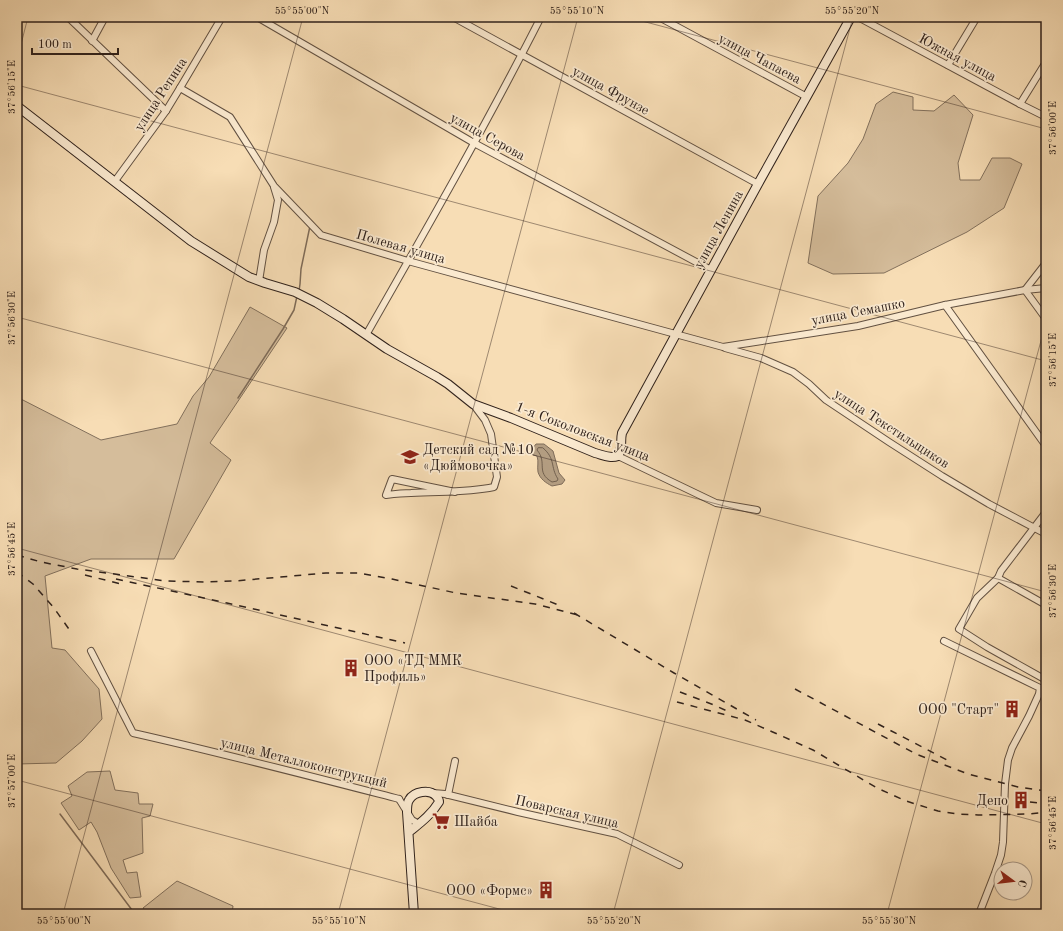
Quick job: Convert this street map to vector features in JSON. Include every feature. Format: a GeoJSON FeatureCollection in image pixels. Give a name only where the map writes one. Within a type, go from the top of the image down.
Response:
{"type":"FeatureCollection","features":[{"type":"Feature","properties":{"kind":"street"},"geometry":{"type":"LineString","coordinates":[[68,17],[166,111]]}},
{"type":"Feature","properties":{"kind":"street"},"geometry":{"type":"LineString","coordinates":[[92,41],[105,17]]}},
{"type":"Feature","properties":{"kind":"street","name":"улица Репина"},"geometry":{"type":"LineString","coordinates":[[115,181],[166,111],[222,17]]}},
{"type":"Feature","properties":{"kind":"street","name":"улица Серова"},"geometry":{"type":"LineString","coordinates":[[257,17],[474,143],[711,270]]}},
{"type":"Feature","properties":{"kind":"street","name":"улица Фрунзе"},"geometry":{"type":"LineString","coordinates":[[453,17],[758,184]]}},
{"type":"Feature","properties":{"kind":"street"},"geometry":{"type":"LineString","coordinates":[[366,335],[474,143],[541,17]]}},
{"type":"Feature","properties":{"kind":"street","name":"улица Чапаева"},"geometry":{"type":"LineString","coordinates":[[659,17],[807,97]]}},
{"type":"Feature","properties":{"kind":"street","name":"улица Ленина"},"geometry":{"type":"LineString","coordinates":[[618,456],[622,450],[622,433],[851,17]]}},
{"type":"Feature","properties":{"kind":"street","name":"Южная улица"},"geometry":{"type":"LineString","coordinates":[[858,17],[1046,117]]}},
{"type":"Feature","properties":{"kind":"street"},"geometry":{"type":"LineString","coordinates":[[948,65],[977,17]]}},
{"type":"Feature","properties":{"kind":"street"},"geometry":{"type":"LineString","coordinates":[[1020,104],[1046,62]]}},
{"type":"Feature","properties":{"kind":"street","name":"Полевая улица"},"geometry":{"type":"LineString","coordinates":[[182,85],[230,117],[274,186],[321,235],[408,261],[676,334]]}},
{"type":"Feature","properties":{"kind":"street","name":"1-я Соколовская улица"},"geometry":{"type":"LineString","coordinates":[[17,106],[191,241],[249,277],[297,293],[317,303],[387,349],[448,384],[473,404],[595,453],[614,458],[618,456],[716,503],[757,510]]}},
{"type":"Feature","properties":{"kind":"street"},"geometry":{"type":"LineString","coordinates":[[259,281],[264,250],[274,222],[278,200],[274,186]]}},
{"type":"Feature","properties":{"kind":"street"},"geometry":{"type":"LineString","coordinates":[[1046,263],[1025,290],[1046,319]]}},
{"type":"Feature","properties":{"kind":"street","name":"улица Семашко"},"geometry":{"type":"LineString","coordinates":[[676,334],[723,347],[858,326],[944,305],[1025,290],[1046,288]]}},
{"type":"Feature","properties":{"kind":"street"},"geometry":{"type":"LineString","coordinates":[[944,305],[1046,446]]}},
{"type":"Feature","properties":{"kind":"street","name":"улица Текстильщиков"},"geometry":{"type":"LineString","coordinates":[[723,347],[761,358],[793,372],[826,400],[942,476],[989,504],[1046,534]]}},
{"type":"Feature","properties":{"kind":"street"},"geometry":{"type":"LineString","coordinates":[[455,492],[392,479],[386,495],[455,492],[494,487],[497,477],[491,434],[485,420],[473,404]]}},
{"type":"Feature","properties":{"kind":"street"},"geometry":{"type":"LineString","coordinates":[[1046,512],[1001,571],[998,578],[977,598],[959,629],[987,647],[1046,680]]}},
{"type":"Feature","properties":{"kind":"street"},"geometry":{"type":"LineString","coordinates":[[998,578],[1046,605]]}},
{"type":"Feature","properties":{"kind":"street"},"geometry":{"type":"LineString","coordinates":[[944,641],[1040,688],[1039,694],[1012,748],[1008,760],[1005,784],[1003,842],[1001,855],[978,914]]}},
{"type":"Feature","properties":{"kind":"street","name":"улица Металлоконструкций"},"geometry":{"type":"LineString","coordinates":[[91,651],[133,733],[307,774],[399,799]]}},
{"type":"Feature","properties":{"kind":"street"},"geometry":{"type":"LineString","coordinates":[[409,832],[431,813],[446,795],[455,761]]}},
{"type":"Feature","properties":{"kind":"street"},"geometry":{"type":"LineString","coordinates":[[418,824],[412,820],[399,799],[418,792],[430,792],[436,795],[439,802]]}},
{"type":"Feature","properties":{"kind":"street","name":"Поварская улица"},"geometry":{"type":"LineString","coordinates":[[430,792],[617,834],[679,865]]}},
{"type":"Feature","properties":{"kind":"street"},"geometry":{"type":"LineString","coordinates":[[413,794],[407,805],[407,812],[414,914]]}},
{"type":"Feature","properties":{"kind":"shaded area"},"geometry":{"type":"Polygon","coordinates":[[[893,92],[913,97],[913,110],[934,111],[954,95],[973,115],[958,163],[960,180],[980,180],[992,158],[1010,158],[1022,164],[1004,208],[967,232],[884,273],[833,274],[808,263],[818,196],[848,163],[863,139],[876,104],[893,92]]]}},
{"type":"Feature","properties":{"kind":"shaded area"},"geometry":{"type":"Polygon","coordinates":[[[250,307],[287,328],[210,443],[231,460],[174,559],[91,559],[45,576],[52,648],[65,650],[99,689],[102,719],[82,741],[56,763],[17,764],[17,397],[101,440],[177,424],[193,396],[209,377],[250,307]]]}},
{"type":"Feature","properties":{"kind":"shaded area"},"geometry":{"type":"Polygon","coordinates":[[[110,771],[115,790],[138,793],[139,804],[153,804],[150,816],[142,818],[143,853],[123,860],[127,873],[137,872],[141,897],[130,898],[111,868],[97,832],[91,822],[79,830],[61,803],[72,796],[68,786],[87,772],[110,771]]]}},
{"type":"Feature","properties":{"kind":"shaded area"},"geometry":{"type":"Polygon","coordinates":[[[177,881],[233,906],[232,914],[147,914],[143,908],[177,881]]]}},
{"type":"Feature","properties":{"kind":"water"},"geometry":{"type":"Polygon","coordinates":[[[536,444],[544,444],[553,451],[559,473],[565,480],[562,484],[552,486],[540,477],[538,472],[537,456],[530,452],[536,444]]]}},
{"type":"Feature","properties":{"kind":"waterway"},"geometry":{"type":"LineString","coordinates":[[299,291],[301,269],[310,226]]}},
{"type":"Feature","properties":{"kind":"waterway"},"geometry":{"type":"LineString","coordinates":[[238,398],[294,310],[297,296]]}},
{"type":"Feature","properties":{"kind":"waterway"},"geometry":{"type":"LineString","coordinates":[[60,814],[135,914]]}},
{"type":"Feature","properties":{"kind":"railway"},"geometry":{"type":"LineString","coordinates":[[17,555],[41,562],[77,569],[166,581],[235,581],[326,573],[359,573],[456,593],[535,604],[578,615]]}},
{"type":"Feature","properties":{"kind":"railway"},"geometry":{"type":"LineString","coordinates":[[17,572],[33,584],[54,608],[71,632]]}},
{"type":"Feature","properties":{"kind":"railway"},"geometry":{"type":"LineString","coordinates":[[85,575],[121,584]]}},
{"type":"Feature","properties":{"kind":"railway"},"geometry":{"type":"LineString","coordinates":[[116,579],[405,643]]}},
{"type":"Feature","properties":{"kind":"railway"},"geometry":{"type":"LineString","coordinates":[[511,586],[561,606]]}},
{"type":"Feature","properties":{"kind":"railway"},"geometry":{"type":"LineString","coordinates":[[574,613],[756,720]]}},
{"type":"Feature","properties":{"kind":"railway"},"geometry":{"type":"LineString","coordinates":[[795,689],[916,754],[968,774],[1018,787],[1046,791]]}},
{"type":"Feature","properties":{"kind":"railway"},"geometry":{"type":"LineString","coordinates":[[680,692],[727,711]]}},
{"type":"Feature","properties":{"kind":"railway"},"geometry":{"type":"LineString","coordinates":[[677,702],[745,720],[813,750],[877,788],[906,801],[938,811],[978,815],[1030,814],[1046,812]]}},
{"type":"Feature","properties":{"kind":"railway"},"geometry":{"type":"LineString","coordinates":[[878,724],[951,762]]}},
{"type":"Feature","properties":{"kind":"railway"},"geometry":{"type":"LineString","coordinates":[[1030,802],[1046,804]]}},
{"type":"Feature","properties":{"kind":"place","name":"Детский сад №10 «Дюймовочка»"},"geometry":{"type":"Point","coordinates":[410,457]}},
{"type":"Feature","properties":{"kind":"place","name":"ООО «ТД ММК Профиль»"},"geometry":{"type":"Point","coordinates":[351,668]}},
{"type":"Feature","properties":{"kind":"place","name":"ООО \"Старт\""},"geometry":{"type":"Point","coordinates":[1012,709]}},
{"type":"Feature","properties":{"kind":"place","name":"Депо"},"geometry":{"type":"Point","coordinates":[1021,800]}},
{"type":"Feature","properties":{"kind":"place","name":"Шайба"},"geometry":{"type":"Point","coordinates":[441,821]}},
{"type":"Feature","properties":{"kind":"place","name":"ООО «Формс»"},"geometry":{"type":"Point","coordinates":[546,890]}}]}
